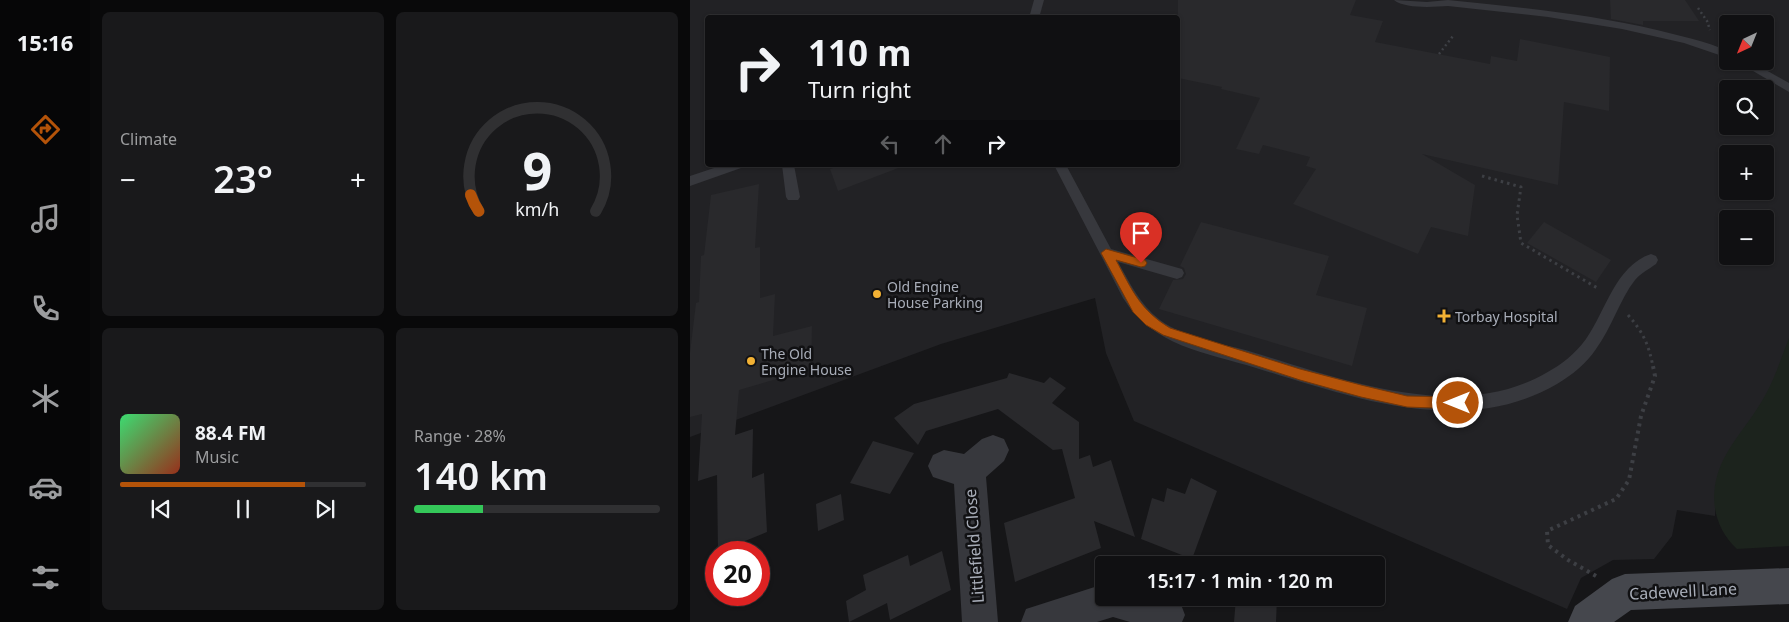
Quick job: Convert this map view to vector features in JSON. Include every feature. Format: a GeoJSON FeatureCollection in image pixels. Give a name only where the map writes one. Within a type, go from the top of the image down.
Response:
{"type":"FeatureCollection","features":[{"type":"Feature","properties":{"kind":"street","name":"Littlefield Close"},"geometry":{"type":"LineString","coordinates":[[968,462],[980,622]]}},
{"type":"Feature","properties":{"kind":"street","name":"Cadewell Lane"},"geometry":{"type":"LineString","coordinates":[[1586,622],[1588,618],[1625,592],[1789,586]]}},
{"type":"Feature","properties":{"kind":"street"},"geometry":{"type":"LineString","coordinates":[[1039,622],[1113,598],[1167,615]]}},
{"type":"Feature","properties":{"kind":"lane"},"geometry":{"type":"LineString","coordinates":[[1035,15],[1039,0]]}},
{"type":"Feature","properties":{"kind":"lane"},"geometry":{"type":"LineString","coordinates":[[1399,0],[1427,5],[1445,2],[1550,14],[1600,22],[1699,44],[1719,52]]}},
{"type":"Feature","properties":{"kind":"lane"},"geometry":{"type":"LineString","coordinates":[[1757,70],[1789,88]]}},
{"type":"Feature","properties":{"kind":"lane"},"geometry":{"type":"LineString","coordinates":[[690,181],[731,167]]}},
{"type":"Feature","properties":{"kind":"lane"},"geometry":{"type":"LineString","coordinates":[[788,167],[793,197]]}},
{"type":"Feature","properties":{"kind":"lane"},"geometry":{"type":"LineString","coordinates":[[1061,167],[1137,308],[1150,322],[1167,332],[1300,374],[1407,401],[1442,404],[1483,401],[1508,396],[1549,380],[1570,368],[1589,350],[1632,274],[1651,260]]}},
{"type":"Feature","properties":{"kind":"lane"},"geometry":{"type":"LineString","coordinates":[[1106,253],[1177,273]]}},
{"type":"Feature","properties":{"kind":"path"},"geometry":{"type":"LineString","coordinates":[[1698,8],[1711,30],[1704,36]]}},
{"type":"Feature","properties":{"kind":"path"},"geometry":{"type":"LineString","coordinates":[[1439,54],[1453,36]]}},
{"type":"Feature","properties":{"kind":"path"},"geometry":{"type":"LineString","coordinates":[[1482,176],[1521,186],[1516,203],[1521,244],[1606,293],[1637,325],[1649,346],[1655,376],[1641,416],[1628,480],[1616,499],[1547,531],[1548,545],[1568,560],[1625,592]]}},
{"type":"Feature","properties":{"kind":"shaded area","name":"Torbay Hospital"},"geometry":{"type":"Polygon","coordinates":[[[690,0],[1789,0],[1789,364],[1716,484],[1715,516],[1677,510],[1672,536],[1654,559],[1613,560],[1581,578],[1567,609],[1134,421],[1106,353],[1095,298],[941,344],[690,437],[690,0]]]}},
{"type":"Feature","properties":{"kind":"shaded area"},"geometry":{"type":"Polygon","coordinates":[[[1789,338],[1789,546],[1737,549],[1721,528],[1717,516],[1714,491],[1717,478],[1727,453],[1767,392],[1789,338]]]}},
{"type":"Feature","properties":{"kind":"building"},"geometry":{"type":"Polygon","coordinates":[[[1178,0],[1356,0],[1350,15],[1383,21],[1375,42],[1490,64],[1491,56],[1517,61],[1520,39],[1610,57],[1609,111],[1564,102],[1558,185],[1422,154],[1475,185],[1468,236],[1431,227],[1418,254],[1293,204],[1316,169],[1306,166],[1310,157],[1263,145],[1259,154],[1236,149],[1260,98],[1221,89],[1222,87],[1180,78],[1180,15],[1178,15],[1178,0]]]}},
{"type":"Feature","properties":{"kind":"building"},"geometry":{"type":"Polygon","coordinates":[[[1610,0],[1685,0],[1699,21],[1643,21],[1643,25],[1611,19],[1610,0]]]}},
{"type":"Feature","properties":{"kind":"building"},"geometry":{"type":"Polygon","coordinates":[[[836,167],[901,167],[838,191],[830,169],[836,167]]]}},
{"type":"Feature","properties":{"kind":"building"},"geometry":{"type":"Polygon","coordinates":[[[759,184],[755,248],[760,247],[760,298],[775,294],[773,336],[812,326],[811,369],[739,390],[735,435],[753,429],[752,478],[764,473],[767,532],[745,541],[718,541],[717,475],[698,481],[702,414],[690,417],[690,353],[696,303],[699,302],[701,256],[704,255],[711,195],[759,184]]]}},
{"type":"Feature","properties":{"kind":"building"},"geometry":{"type":"Polygon","coordinates":[[[1201,222],[1329,256],[1316,295],[1367,308],[1352,366],[1159,309],[1173,280],[1183,279],[1186,274],[1184,268],[1180,266],[1201,222]]]}},
{"type":"Feature","properties":{"kind":"building"},"geometry":{"type":"Polygon","coordinates":[[[1544,222],[1611,260],[1596,282],[1527,243],[1544,222]]]}},
{"type":"Feature","properties":{"kind":"building"},"geometry":{"type":"Polygon","coordinates":[[[1009,373],[1044,383],[1050,377],[1066,388],[1052,403],[1079,422],[1079,459],[1090,455],[1093,467],[1111,460],[1135,537],[1094,521],[1101,548],[1015,582],[1004,523],[1075,498],[1062,449],[1053,450],[998,409],[926,431],[918,445],[894,418],[914,404],[1007,378],[1009,373]]]}},
{"type":"Feature","properties":{"kind":"building"},"geometry":{"type":"Polygon","coordinates":[[[873,441],[914,453],[890,494],[850,483],[873,441]]]}},
{"type":"Feature","properties":{"kind":"building"},"geometry":{"type":"Polygon","coordinates":[[[1191,478],[1217,491],[1193,556],[1184,556],[1141,539],[1152,498],[1164,502],[1167,488],[1185,494],[1191,478]]]}},
{"type":"Feature","properties":{"kind":"building"},"geometry":{"type":"Polygon","coordinates":[[[841,494],[844,520],[818,531],[816,504],[841,494]]]}},
{"type":"Feature","properties":{"kind":"building"},"geometry":{"type":"Polygon","coordinates":[[[942,551],[951,590],[890,620],[887,603],[849,622],[846,601],[866,590],[863,575],[908,555],[910,566],[942,551]]]}},
{"type":"Feature","properties":{"kind":"building"},"geometry":{"type":"Polygon","coordinates":[[[1235,606],[1277,606],[1276,622],[1234,622],[1235,606]]]}},
{"type":"Feature","properties":{"kind":"place","name":"Old Engine House Parking"},"geometry":{"type":"Point","coordinates":[877,294]}},
{"type":"Feature","properties":{"kind":"place","name":"Torbay Hospital"},"geometry":{"type":"Point","coordinates":[1444,316]}},
{"type":"Feature","properties":{"kind":"place","name":"The Old Engine House"},"geometry":{"type":"Point","coordinates":[751,361]}},
{"type":"Feature","properties":{"kind":"route"},"geometry":{"type":"LineString","coordinates":[[1141,263],[1106,253],[1137,308],[1150,322],[1167,332],[1361,391],[1407,401],[1442,404],[1458,403]]}}]}
